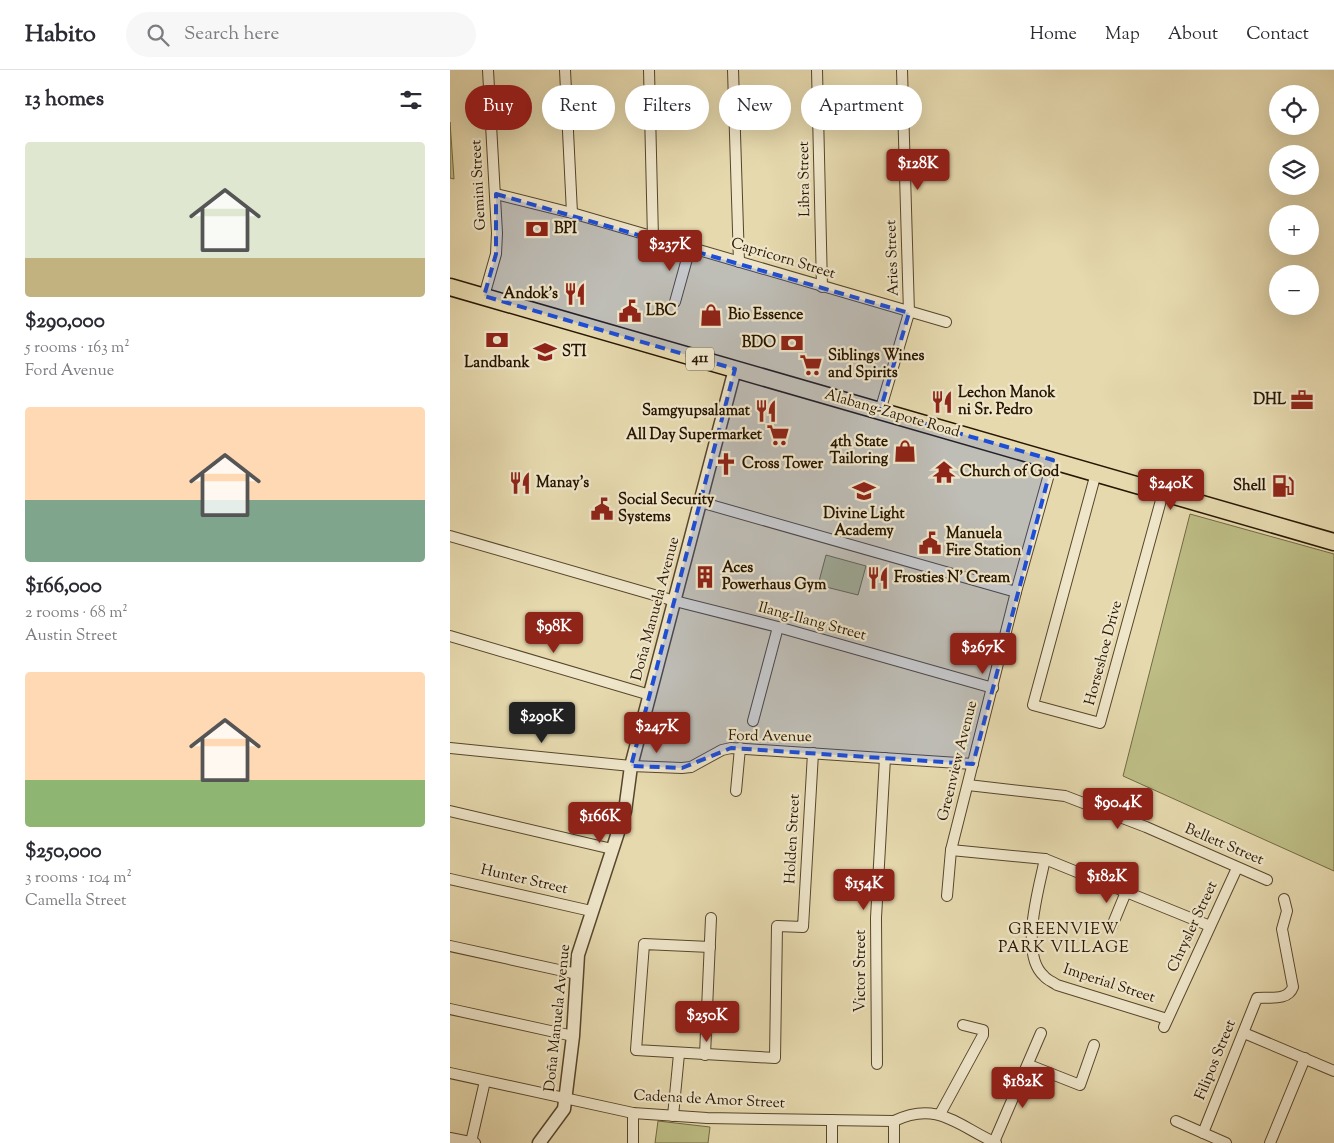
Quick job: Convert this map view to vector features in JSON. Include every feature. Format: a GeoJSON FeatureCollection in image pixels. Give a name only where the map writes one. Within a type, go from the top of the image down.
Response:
{"type":"FeatureCollection","features":[{"type":"Feature","properties":{"kind":"highway","name":"Alabang-Zapote Road"},"geometry":{"type":"LineString","coordinates":[[450,287],[1334,542]]}},
{"type":"Feature","properties":{"kind":"street","name":"Gemini Street"},"geometry":{"type":"LineString","coordinates":[[484,296],[496,254],[496,194],[488,70]]}},
{"type":"Feature","properties":{"kind":"street"},"geometry":{"type":"LineString","coordinates":[[565,70],[572,213]]}},
{"type":"Feature","properties":{"kind":"street"},"geometry":{"type":"LineString","coordinates":[[649,70],[653,238]]}},
{"type":"Feature","properties":{"kind":"street"},"geometry":{"type":"LineString","coordinates":[[733,70],[739,262]]}},
{"type":"Feature","properties":{"kind":"street","name":"Libra Street"},"geometry":{"type":"LineString","coordinates":[[817,70],[822,287]]}},
{"type":"Feature","properties":{"kind":"street","name":"Aries Street"},"geometry":{"type":"LineString","coordinates":[[880,411],[909,313],[902,70]]}},
{"type":"Feature","properties":{"kind":"street","name":"Capricorn Street"},"geometry":{"type":"LineString","coordinates":[[496,194],[572,213],[909,313],[946,322]]}},
{"type":"Feature","properties":{"kind":"street"},"geometry":{"type":"LineString","coordinates":[[675,302],[690,248]]}},
{"type":"Feature","properties":{"kind":"street","name":"Doña Manuela Avenue"},"geometry":{"type":"LineString","coordinates":[[539,1143],[564,1109],[567,1098],[581,942],[625,811],[631,766],[735,369]]}},
{"type":"Feature","properties":{"kind":"street","name":"Greenview Avenue"},"geometry":{"type":"LineString","coordinates":[[948,896],[951,850],[1016,592],[1053,460]]}},
{"type":"Feature","properties":{"kind":"street","name":"Horseshoe Drive"},"geometry":{"type":"LineString","coordinates":[[1096,473],[1032,705],[1100,724],[1163,492]]}},
{"type":"Feature","properties":{"kind":"street"},"geometry":{"type":"LineString","coordinates":[[700,502],[1016,592]]}},
{"type":"Feature","properties":{"kind":"street","name":"Ilang-Ilang Street"},"geometry":{"type":"LineString","coordinates":[[450,536],[675,601],[778,627],[992,688]]}},
{"type":"Feature","properties":{"kind":"street"},"geometry":{"type":"LineString","coordinates":[[753,721],[778,627]]}},
{"type":"Feature","properties":{"kind":"street"},"geometry":{"type":"LineString","coordinates":[[450,636],[650,695]]}},
{"type":"Feature","properties":{"kind":"street","name":"Ford Avenue"},"geometry":{"type":"LineString","coordinates":[[450,748],[631,766],[682,768],[691,766],[722,750],[740,748],[973,764]]}},
{"type":"Feature","properties":{"kind":"street"},"geometry":{"type":"LineString","coordinates":[[736,791],[740,748]]}},
{"type":"Feature","properties":{"kind":"street","name":"Holden Street"},"geometry":{"type":"LineString","coordinates":[[705,1055],[775,1058],[777,926],[803,927],[813,753]]}},
{"type":"Feature","properties":{"kind":"street","name":"Victor Street"},"geometry":{"type":"LineString","coordinates":[[877,1064],[876,918],[885,758]]}},
{"type":"Feature","properties":{"kind":"street","name":"Bellett Street"},"geometry":{"type":"LineString","coordinates":[[968,785],[1066,796],[1146,827],[1267,880]]}},
{"type":"Feature","properties":{"kind":"street"},"geometry":{"type":"LineString","coordinates":[[450,811],[612,849]]}},
{"type":"Feature","properties":{"kind":"street"},"geometry":{"type":"LineString","coordinates":[[951,850],[1044,859],[1210,926]]}},
{"type":"Feature","properties":{"kind":"street","name":"Imperial Street"},"geometry":{"type":"LineString","coordinates":[[1044,859],[1032,940],[1034,961],[1042,976],[1057,985],[1165,1023]]}},
{"type":"Feature","properties":{"kind":"street","name":"Chrysler Street"},"geometry":{"type":"LineString","coordinates":[[1165,1023],[1237,868]]}},
{"type":"Feature","properties":{"kind":"street","name":"Hunter Street"},"geometry":{"type":"LineString","coordinates":[[450,878],[591,911]]}},
{"type":"Feature","properties":{"kind":"street"},"geometry":{"type":"LineString","coordinates":[[1112,926],[1126,892]]}},
{"type":"Feature","properties":{"kind":"street","name":"Filipos Street"},"geometry":{"type":"LineString","coordinates":[[1203,1133],[1257,998],[1285,997],[1291,993],[1293,987],[1282,929],[1287,911],[1284,899]]}},
{"type":"Feature","properties":{"kind":"street"},"geometry":{"type":"LineString","coordinates":[[710,947],[644,944],[636,1050],[705,1055],[710,947],[711,918]]}},
{"type":"Feature","properties":{"kind":"street"},"geometry":{"type":"LineString","coordinates":[[450,946],[577,974]]}},
{"type":"Feature","properties":{"kind":"street"},"geometry":{"type":"LineString","coordinates":[[450,1009],[573,1036]]}},
{"type":"Feature","properties":{"kind":"street"},"geometry":{"type":"LineString","coordinates":[[963,1025],[980,1027],[983,1030],[983,1035],[940,1114],[995,1143],[1041,1033]]}},
{"type":"Feature","properties":{"kind":"street"},"geometry":{"type":"LineString","coordinates":[[1244,1032],[1334,1071]]}},
{"type":"Feature","properties":{"kind":"street"},"geometry":{"type":"LineString","coordinates":[[1029,1065],[1080,1085],[1094,1045]]}},
{"type":"Feature","properties":{"kind":"street"},"geometry":{"type":"LineString","coordinates":[[673,1116],[679,1054]]}},
{"type":"Feature","properties":{"kind":"street"},"geometry":{"type":"LineString","coordinates":[[1270,1143],[1305,1058]]}},
{"type":"Feature","properties":{"kind":"street","name":"Cadena de Amor Street"},"geometry":{"type":"LineString","coordinates":[[450,1073],[633,1113],[673,1116],[894,1121],[912,1114],[940,1114]]}},
{"type":"Feature","properties":{"kind":"street"},"geometry":{"type":"LineString","coordinates":[[450,1138],[473,1143],[485,1080]]}},
{"type":"Feature","properties":{"kind":"street"},"geometry":{"type":"LineString","coordinates":[[633,1113],[633,1143]]}},
{"type":"Feature","properties":{"kind":"street"},"geometry":{"type":"LineString","coordinates":[[832,1120],[832,1143]]}},
{"type":"Feature","properties":{"kind":"street"},"geometry":{"type":"LineString","coordinates":[[894,1121],[894,1143]]}},
{"type":"Feature","properties":{"kind":"street"},"geometry":{"type":"LineString","coordinates":[[1176,1121],[1226,1143]]}},
{"type":"Feature","properties":{"kind":"highlighted area"},"geometry":{"type":"Polygon","coordinates":[[[496,194],[909,313],[880,411],[1053,460],[973,764],[731,748],[682,768],[631,766],[735,369],[484,296],[496,254],[496,194]]]}},
{"type":"Feature","properties":{"kind":"green space"},"geometry":{"type":"Polygon","coordinates":[[[450,122],[454,179],[450,178],[450,122]]]}},
{"type":"Feature","properties":{"kind":"green space"},"geometry":{"type":"Polygon","coordinates":[[[1190,514],[1334,554],[1334,871],[1123,776],[1190,514]]]}},
{"type":"Feature","properties":{"kind":"green space"},"geometry":{"type":"Polygon","coordinates":[[[826,555],[866,566],[858,595],[818,585],[826,555]]]}},
{"type":"Feature","properties":{"kind":"green space"},"geometry":{"type":"Polygon","coordinates":[[[658,1121],[710,1127],[708,1143],[655,1143],[658,1121]]]}},
{"type":"Feature","properties":{"kind":"place","name":"BPI"},"geometry":{"type":"Point","coordinates":[537,229]}},
{"type":"Feature","properties":{"kind":"place","name":"Andok's"},"geometry":{"type":"Point","coordinates":[575,294]}},
{"type":"Feature","properties":{"kind":"place","name":"LBC"},"geometry":{"type":"Point","coordinates":[630,311]}},
{"type":"Feature","properties":{"kind":"place","name":"Bio Essence"},"geometry":{"type":"Point","coordinates":[711,315]}},
{"type":"Feature","properties":{"kind":"place","name":"Landbank"},"geometry":{"type":"Point","coordinates":[497,340]}},
{"type":"Feature","properties":{"kind":"place","name":"BDO"},"geometry":{"type":"Point","coordinates":[792,343]}},
{"type":"Feature","properties":{"kind":"place","name":"STI"},"geometry":{"type":"Point","coordinates":[545,352]}},
{"type":"Feature","properties":{"kind":"place","name":"Siblings Wines and Spirits"},"geometry":{"type":"Point","coordinates":[811,365]}},
{"type":"Feature","properties":{"kind":"place","name":"DHL"},"geometry":{"type":"Point","coordinates":[1302,400]}},
{"type":"Feature","properties":{"kind":"place","name":"Lechon Manok ni Sr. Pedro"},"geometry":{"type":"Point","coordinates":[942,402]}},
{"type":"Feature","properties":{"kind":"place","name":"Samgyupsalamat"},"geometry":{"type":"Point","coordinates":[766,411]}},
{"type":"Feature","properties":{"kind":"place","name":"All Day Supermarket"},"geometry":{"type":"Point","coordinates":[778,435]}},
{"type":"Feature","properties":{"kind":"place","name":"4th State Tailoring"},"geometry":{"type":"Point","coordinates":[905,451]}},
{"type":"Feature","properties":{"kind":"place","name":"Cross Tower"},"geometry":{"type":"Point","coordinates":[726,464]}},
{"type":"Feature","properties":{"kind":"place","name":"Church of God"},"geometry":{"type":"Point","coordinates":[944,472]}},
{"type":"Feature","properties":{"kind":"place","name":"Manay's"},"geometry":{"type":"Point","coordinates":[520,483]}},
{"type":"Feature","properties":{"kind":"place","name":"Shell"},"geometry":{"type":"Point","coordinates":[1283,486]}},
{"type":"Feature","properties":{"kind":"place","name":"Divine Light Academy"},"geometry":{"type":"Point","coordinates":[864,491]}},
{"type":"Feature","properties":{"kind":"place","name":"Social Security Systems"},"geometry":{"type":"Point","coordinates":[602,509]}},
{"type":"Feature","properties":{"kind":"place","name":"Manuela Fire Station"},"geometry":{"type":"Point","coordinates":[930,543]}},
{"type":"Feature","properties":{"kind":"place","name":"Aces Powerhaus Gym"},"geometry":{"type":"Point","coordinates":[705,577]}},
{"type":"Feature","properties":{"kind":"place","name":"Frosties N' Cream"},"geometry":{"type":"Point","coordinates":[878,578]}},
{"type":"Feature","properties":{"kind":"district","name":"GREENVIEW PARK VILLAGE"},"geometry":{"type":"Point","coordinates":[1064,939]}}]}
